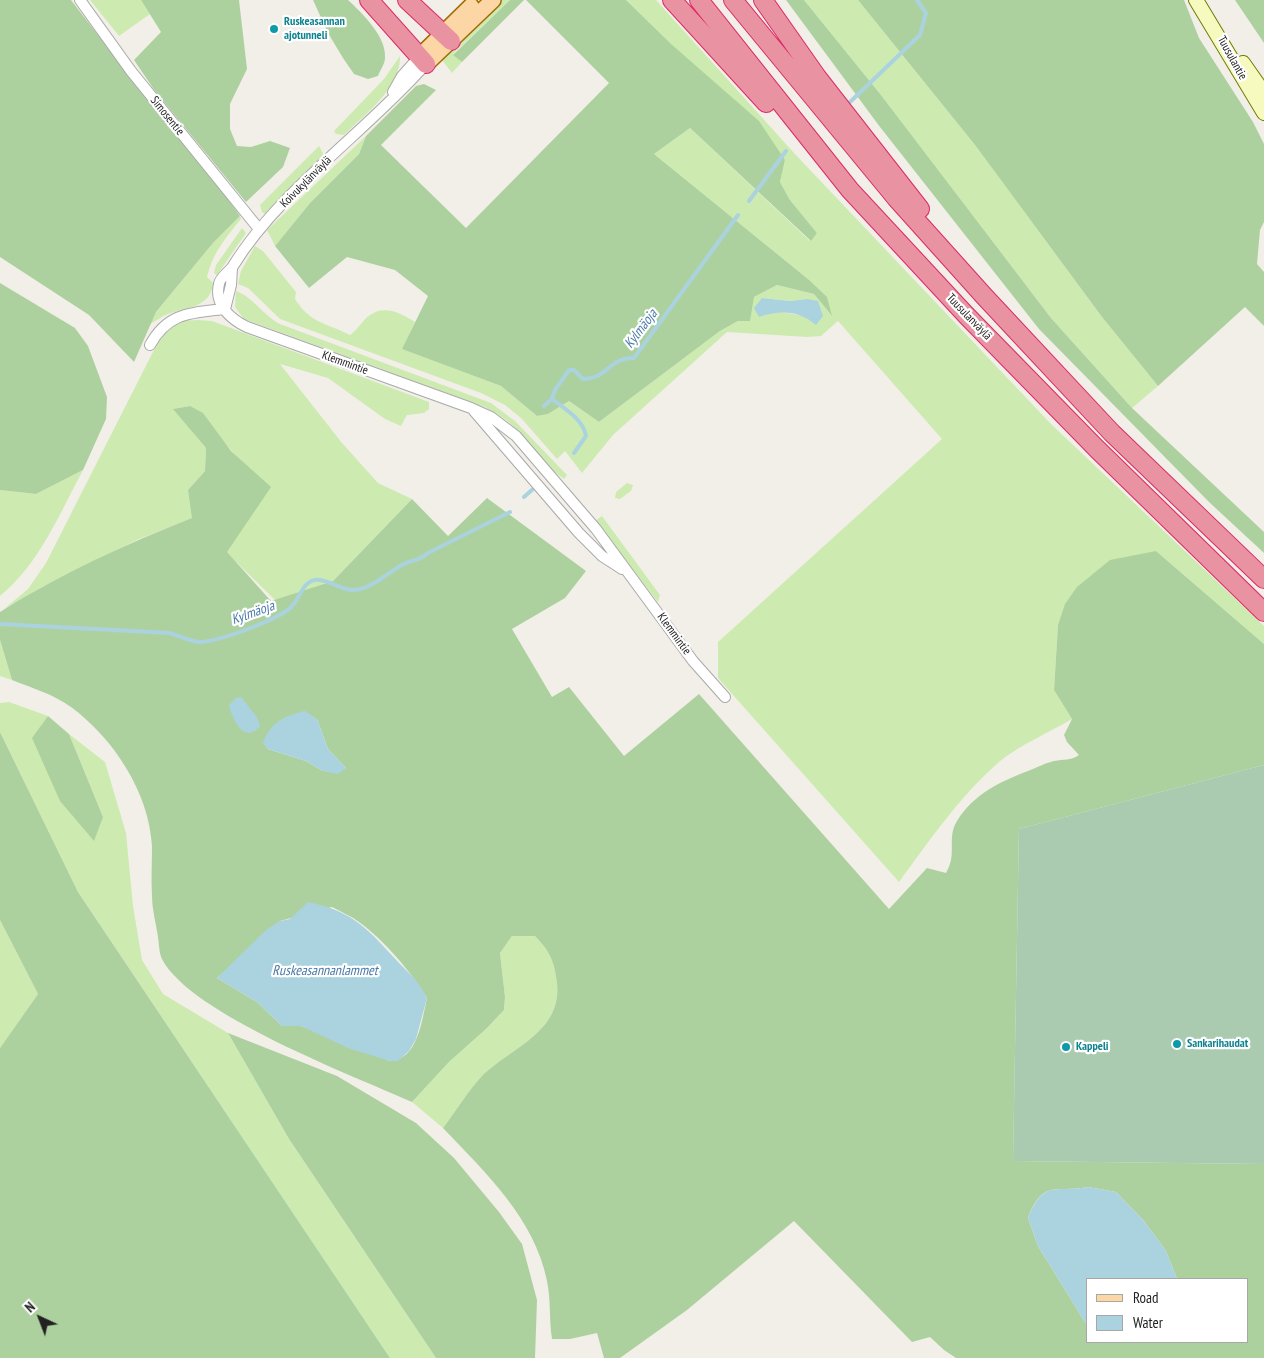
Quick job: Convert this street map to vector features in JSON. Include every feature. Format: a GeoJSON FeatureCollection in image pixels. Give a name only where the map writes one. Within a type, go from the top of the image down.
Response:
{"type":"FeatureCollection","features":[{"type":"Feature","properties":{"kind":"highway"},"geometry":{"type":"LineString","coordinates":[[369,0],[422,60]]}},
{"type":"Feature","properties":{"kind":"highway"},"geometry":{"type":"LineString","coordinates":[[407,0],[447,37]]}},
{"type":"Feature","properties":{"kind":"highway"},"geometry":{"type":"LineString","coordinates":[[672,0],[850,190]]}},
{"type":"Feature","properties":{"kind":"highway","name":"Tuusulanväylä"},"geometry":{"type":"LineString","coordinates":[[699,0],[850,190],[966,315],[1082,434],[1202,554],[1264,612]]}},
{"type":"Feature","properties":{"kind":"highway","name":"Tuusulanväylä"},"geometry":{"type":"LineString","coordinates":[[733,0],[896,198],[984,296],[1112,433],[1264,579]]}},
{"type":"Feature","properties":{"kind":"highway"},"geometry":{"type":"LineString","coordinates":[[763,0],[818,77],[984,296]]}},
{"type":"Feature","properties":{"kind":"main road","name":"Koivukylänväylä"},"geometry":{"type":"LineString","coordinates":[[447,37],[478,0]]}},
{"type":"Feature","properties":{"kind":"main road","name":"Koivukylänväylä"},"geometry":{"type":"LineString","coordinates":[[422,60],[493,0]]}},
{"type":"Feature","properties":{"kind":"main road","name":"Tuusulantie"},"geometry":{"type":"LineString","coordinates":[[1196,0],[1264,93]]}},
{"type":"Feature","properties":{"kind":"main road","name":"Tuusulantie"},"geometry":{"type":"LineString","coordinates":[[1215,28],[1264,113]]}},
{"type":"Feature","properties":{"kind":"street","name":"Simosentie"},"geometry":{"type":"LineString","coordinates":[[80,0],[131,71],[259,229]]}},
{"type":"Feature","properties":{"kind":"street","name":"Koivukylänväylä"},"geometry":{"type":"LineString","coordinates":[[225,309],[217,296],[219,281],[232,268],[259,229],[388,102],[402,76],[422,60]]}},
{"type":"Feature","properties":{"kind":"street"},"geometry":{"type":"LineString","coordinates":[[150,345],[164,325],[175,317],[225,309]]}},
{"type":"Feature","properties":{"kind":"street","name":"Klemmintie"},"geometry":{"type":"LineString","coordinates":[[225,309],[228,316],[246,327],[492,417],[516,436],[596,529],[624,570],[667,623],[693,661],[725,697]]}},
{"type":"Feature","properties":{"kind":"street","name":"Klemmintie"},"geometry":{"type":"LineString","coordinates":[[471,408],[579,533],[602,556],[624,570]]}},
{"type":"Feature","properties":{"kind":"green space"},"geometry":{"type":"Polygon","coordinates":[[[0,0],[71,0],[141,91],[212,177],[240,216],[213,243],[156,312],[134,362],[89,315],[0,257],[0,0]]]}},
{"type":"Feature","properties":{"kind":"green space"},"geometry":{"type":"Polygon","coordinates":[[[90,0],[141,0],[150,14],[119,36],[90,0]]]}},
{"type":"Feature","properties":{"kind":"green space"},"geometry":{"type":"Polygon","coordinates":[[[141,0],[239,0],[247,69],[230,104],[230,129],[237,146],[251,147],[270,141],[290,148],[283,167],[246,202],[155,91],[134,60],[161,32],[141,0]]]}},
{"type":"Feature","properties":{"kind":"green space"},"geometry":{"type":"Polygon","coordinates":[[[313,0],[348,0],[372,26],[385,50],[385,60],[378,76],[368,79],[354,74],[328,33],[313,0]]]}},
{"type":"Feature","properties":{"kind":"green space"},"geometry":{"type":"Polygon","coordinates":[[[501,0],[510,0],[453,54],[462,62],[452,73],[441,59],[501,0]]]}},
{"type":"Feature","properties":{"kind":"green space"},"geometry":{"type":"Polygon","coordinates":[[[510,0],[524,0],[462,62],[453,55],[510,0]]]}},
{"type":"Feature","properties":{"kind":"green space"},"geometry":{"type":"Polygon","coordinates":[[[526,0],[626,0],[671,44],[759,121],[785,160],[780,182],[790,200],[817,233],[811,241],[690,128],[654,154],[808,279],[827,297],[832,316],[814,294],[777,285],[754,297],[750,321],[738,321],[720,331],[599,422],[569,401],[548,414],[537,416],[501,386],[402,349],[428,296],[395,270],[347,257],[309,288],[275,246],[310,203],[359,154],[366,136],[416,86],[424,84],[436,90],[381,145],[466,228],[609,83],[526,0]]]}},
{"type":"Feature","properties":{"kind":"green space"},"geometry":{"type":"Polygon","coordinates":[[[626,0],[656,0],[794,153],[1051,424],[1264,626],[1264,644],[1156,551],[1058,625],[1054,690],[1072,719],[1016,750],[984,775],[946,819],[899,882],[718,678],[718,642],[942,439],[838,321],[821,336],[807,337],[727,332],[613,435],[582,473],[565,451],[557,459],[521,418],[505,405],[481,393],[280,319],[248,288],[238,284],[241,271],[255,246],[263,251],[296,292],[295,299],[301,307],[319,322],[350,335],[367,317],[376,312],[382,310],[394,311],[415,322],[403,349],[501,386],[537,416],[548,414],[569,401],[599,422],[720,331],[738,321],[754,297],[777,285],[814,294],[831,315],[808,279],[654,154],[690,128],[810,241],[817,233],[790,200],[780,182],[785,160],[626,0]],[[762,298],[774,311],[806,316],[807,299],[790,301],[762,298]]]}},
{"type":"Feature","properties":{"kind":"green space"},"geometry":{"type":"Polygon","coordinates":[[[786,0],[804,0],[881,95],[1051,318],[1132,408],[1264,532],[1264,553],[1209,502],[1039,329],[880,127],[786,0]]]}},
{"type":"Feature","properties":{"kind":"green space"},"geometry":{"type":"Polygon","coordinates":[[[804,0],[858,0],[975,145],[1102,317],[1158,386],[1132,408],[1051,318],[881,95],[804,0]]]}},
{"type":"Feature","properties":{"kind":"green space"},"geometry":{"type":"Polygon","coordinates":[[[858,0],[1184,0],[1199,38],[1253,122],[1264,144],[1264,222],[1260,230],[1257,264],[1264,272],[1264,326],[1245,307],[1158,386],[1102,317],[975,145],[858,0]]]}},
{"type":"Feature","properties":{"kind":"green space"},"geometry":{"type":"Polygon","coordinates":[[[1235,0],[1264,0],[1264,43],[1235,0]]]}},
{"type":"Feature","properties":{"kind":"green space"},"geometry":{"type":"Polygon","coordinates":[[[400,56],[399,68],[394,79],[380,100],[344,135],[336,134],[334,131],[384,79],[400,56]]]}},
{"type":"Feature","properties":{"kind":"green space"},"geometry":{"type":"Polygon","coordinates":[[[366,136],[359,154],[310,203],[275,246],[267,230],[366,136]]]}},
{"type":"Feature","properties":{"kind":"green space"},"geometry":{"type":"Polygon","coordinates":[[[319,146],[324,155],[265,214],[262,212],[260,205],[319,146]]]}},
{"type":"Feature","properties":{"kind":"green space"},"geometry":{"type":"Polygon","coordinates":[[[240,216],[241,219],[225,239],[212,261],[207,277],[213,283],[208,297],[197,305],[166,315],[150,324],[156,312],[213,243],[240,216]]]}},
{"type":"Feature","properties":{"kind":"green space"},"geometry":{"type":"Polygon","coordinates":[[[242,228],[246,233],[217,275],[214,273],[216,265],[242,228]]]}},
{"type":"Feature","properties":{"kind":"green space"},"geometry":{"type":"Polygon","coordinates":[[[0,283],[75,328],[88,346],[107,397],[106,419],[83,470],[36,494],[0,490],[0,283]]]}},
{"type":"Feature","properties":{"kind":"green space"},"geometry":{"type":"Polygon","coordinates":[[[236,291],[248,298],[280,324],[491,403],[515,421],[567,475],[564,479],[557,474],[511,424],[485,407],[244,319],[235,307],[236,291]]]}},
{"type":"Feature","properties":{"kind":"green space"},"geometry":{"type":"Polygon","coordinates":[[[178,321],[212,321],[429,402],[429,409],[424,413],[407,415],[401,426],[385,419],[328,378],[280,364],[342,443],[378,483],[412,499],[333,581],[275,600],[226,552],[242,462],[190,406],[174,409],[206,448],[205,471],[188,490],[193,518],[139,539],[44,586],[3,610],[28,589],[46,563],[160,338],[178,321]]]}},
{"type":"Feature","properties":{"kind":"green space"},"geometry":{"type":"Polygon","coordinates":[[[190,406],[203,413],[231,451],[271,487],[227,552],[271,601],[333,581],[412,499],[448,536],[487,498],[586,571],[565,598],[512,629],[552,697],[569,687],[624,756],[699,694],[889,909],[927,868],[946,873],[951,859],[952,834],[957,821],[979,796],[1017,775],[1051,762],[1070,759],[1079,755],[1067,742],[1064,735],[1072,719],[1054,690],[1058,625],[1065,604],[1077,587],[1110,560],[1156,551],[1264,644],[1264,765],[1019,829],[1013,1161],[1264,1164],[1264,1358],[956,1358],[930,1337],[912,1342],[794,1221],[687,1310],[620,1358],[604,1358],[597,1333],[570,1339],[552,1339],[547,1281],[541,1258],[532,1237],[520,1217],[491,1179],[443,1128],[482,1076],[533,1037],[552,1014],[556,1000],[556,975],[553,962],[540,942],[535,936],[512,936],[500,953],[505,997],[504,1010],[449,1062],[412,1102],[276,1041],[238,1022],[205,1001],[178,980],[162,959],[152,901],[152,846],[149,826],[136,786],[114,750],[101,734],[71,707],[57,698],[12,680],[0,640],[0,612],[94,560],[192,518],[188,490],[205,471],[206,448],[173,409],[190,406]],[[317,719],[264,743],[268,749],[306,761],[323,771],[346,768],[328,749],[317,719]],[[332,907],[280,921],[217,978],[257,1002],[282,1026],[301,1026],[390,1061],[399,1059],[407,1054],[413,1046],[427,998],[387,947],[359,922],[332,907]],[[1088,1187],[1058,1189],[1045,1193],[1039,1198],[1028,1218],[1038,1246],[1086,1324],[1086,1343],[1249,1343],[1249,1278],[1177,1278],[1166,1251],[1144,1221],[1116,1192],[1088,1187]]]}},
{"type":"Feature","properties":{"kind":"green space"},"geometry":{"type":"Polygon","coordinates":[[[83,470],[37,554],[14,583],[0,596],[0,490],[36,494],[83,470]]]}},
{"type":"Feature","properties":{"kind":"green space"},"geometry":{"type":"Polygon","coordinates":[[[627,483],[633,485],[631,491],[620,499],[615,498],[616,492],[627,483]]]}},
{"type":"Feature","properties":{"kind":"green space"},"geometry":{"type":"Polygon","coordinates":[[[602,516],[660,595],[658,602],[595,521],[602,516]]]}},
{"type":"Feature","properties":{"kind":"green space"},"geometry":{"type":"Polygon","coordinates":[[[0,640],[12,680],[0,676],[0,640]]]}},
{"type":"Feature","properties":{"kind":"green space"},"geometry":{"type":"Polygon","coordinates":[[[9,702],[48,716],[33,738],[103,817],[69,734],[105,762],[126,833],[133,906],[142,960],[163,994],[228,1033],[289,1139],[436,1358],[390,1358],[78,892],[0,732],[0,703],[9,702]]]}},
{"type":"Feature","properties":{"kind":"green space"},"geometry":{"type":"Polygon","coordinates":[[[48,716],[69,734],[103,817],[94,841],[60,801],[32,738],[48,716]]]}},
{"type":"Feature","properties":{"kind":"green space"},"geometry":{"type":"Polygon","coordinates":[[[0,732],[78,892],[390,1358],[0,1358],[0,1048],[38,994],[0,920],[0,732]]]}},
{"type":"Feature","properties":{"kind":"green space"},"geometry":{"type":"Polygon","coordinates":[[[1264,765],[1264,1164],[1013,1161],[1019,829],[1264,765]]]}},
{"type":"Feature","properties":{"kind":"green space"},"geometry":{"type":"Polygon","coordinates":[[[0,920],[38,994],[0,1048],[0,920]]]}},
{"type":"Feature","properties":{"kind":"green space"},"geometry":{"type":"Polygon","coordinates":[[[512,936],[535,936],[550,957],[557,983],[556,1000],[552,1014],[533,1037],[482,1076],[443,1128],[412,1102],[449,1062],[504,1010],[505,997],[500,953],[512,936]]]}},
{"type":"Feature","properties":{"kind":"green space"},"geometry":{"type":"Polygon","coordinates":[[[228,1033],[337,1076],[416,1123],[454,1158],[499,1212],[522,1244],[537,1300],[535,1358],[436,1358],[289,1139],[228,1033]]]}},
{"type":"Feature","properties":{"kind":"water"},"geometry":{"type":"Polygon","coordinates":[[[762,298],[818,301],[823,316],[816,325],[803,316],[789,313],[781,312],[759,317],[754,308],[762,298]]]}},
{"type":"Feature","properties":{"kind":"water"},"geometry":{"type":"Polygon","coordinates":[[[241,697],[257,717],[260,726],[249,733],[240,728],[236,723],[229,705],[236,698],[241,697]]]}},
{"type":"Feature","properties":{"kind":"water"},"geometry":{"type":"Polygon","coordinates":[[[305,711],[317,719],[328,749],[346,768],[338,774],[323,771],[306,761],[268,749],[263,743],[270,730],[279,721],[305,711]]]}},
{"type":"Feature","properties":{"kind":"water","name":"Ruskeasannanlammet"},"geometry":{"type":"Polygon","coordinates":[[[308,902],[338,911],[361,924],[413,977],[424,992],[427,998],[416,1039],[409,1051],[398,1061],[390,1061],[348,1048],[301,1026],[282,1026],[257,1002],[217,978],[266,930],[280,921],[290,919],[308,902]]]}},
{"type":"Feature","properties":{"kind":"water"},"geometry":{"type":"Polygon","coordinates":[[[1088,1187],[1116,1192],[1144,1221],[1166,1251],[1177,1278],[1086,1278],[1086,1324],[1038,1246],[1028,1218],[1039,1198],[1045,1193],[1051,1190],[1088,1187]]]}},
{"type":"Feature","properties":{"kind":"waterway","name":"Kylmäoja"},"geometry":{"type":"LineString","coordinates":[[850,102],[920,35],[926,13],[917,0]]}},
{"type":"Feature","properties":{"kind":"waterway","name":"Kylmäoja"},"geometry":{"type":"LineString","coordinates":[[749,201],[786,151]]}},
{"type":"Feature","properties":{"kind":"waterway","name":"Kylmäoja"},"geometry":{"type":"LineString","coordinates":[[574,453],[586,436],[577,419],[552,399],[555,390],[569,370],[574,370],[583,379],[591,378],[603,373],[619,361],[634,358],[738,215]]}},
{"type":"Feature","properties":{"kind":"waterway"},"geometry":{"type":"LineString","coordinates":[[544,406],[552,399]]}},
{"type":"Feature","properties":{"kind":"waterway","name":"Kylmäoja"},"geometry":{"type":"LineString","coordinates":[[524,497],[533,489]]}},
{"type":"Feature","properties":{"kind":"waterway","name":"Kylmäoja"},"geometry":{"type":"LineString","coordinates":[[0,624],[170,633],[188,640],[208,641],[249,629],[287,611],[311,581],[320,580],[350,590],[362,589],[396,568],[421,558],[510,512]]}},
{"type":"Feature","properties":{"kind":"place","name":"Ruskeasannan ajotunneli"},"geometry":{"type":"Point","coordinates":[274,29]}},
{"type":"Feature","properties":{"kind":"place","name":"Sankarihaudat"},"geometry":{"type":"Point","coordinates":[1177,1044]}},
{"type":"Feature","properties":{"kind":"place","name":"Kappeli"},"geometry":{"type":"Point","coordinates":[1066,1047]}}]}
